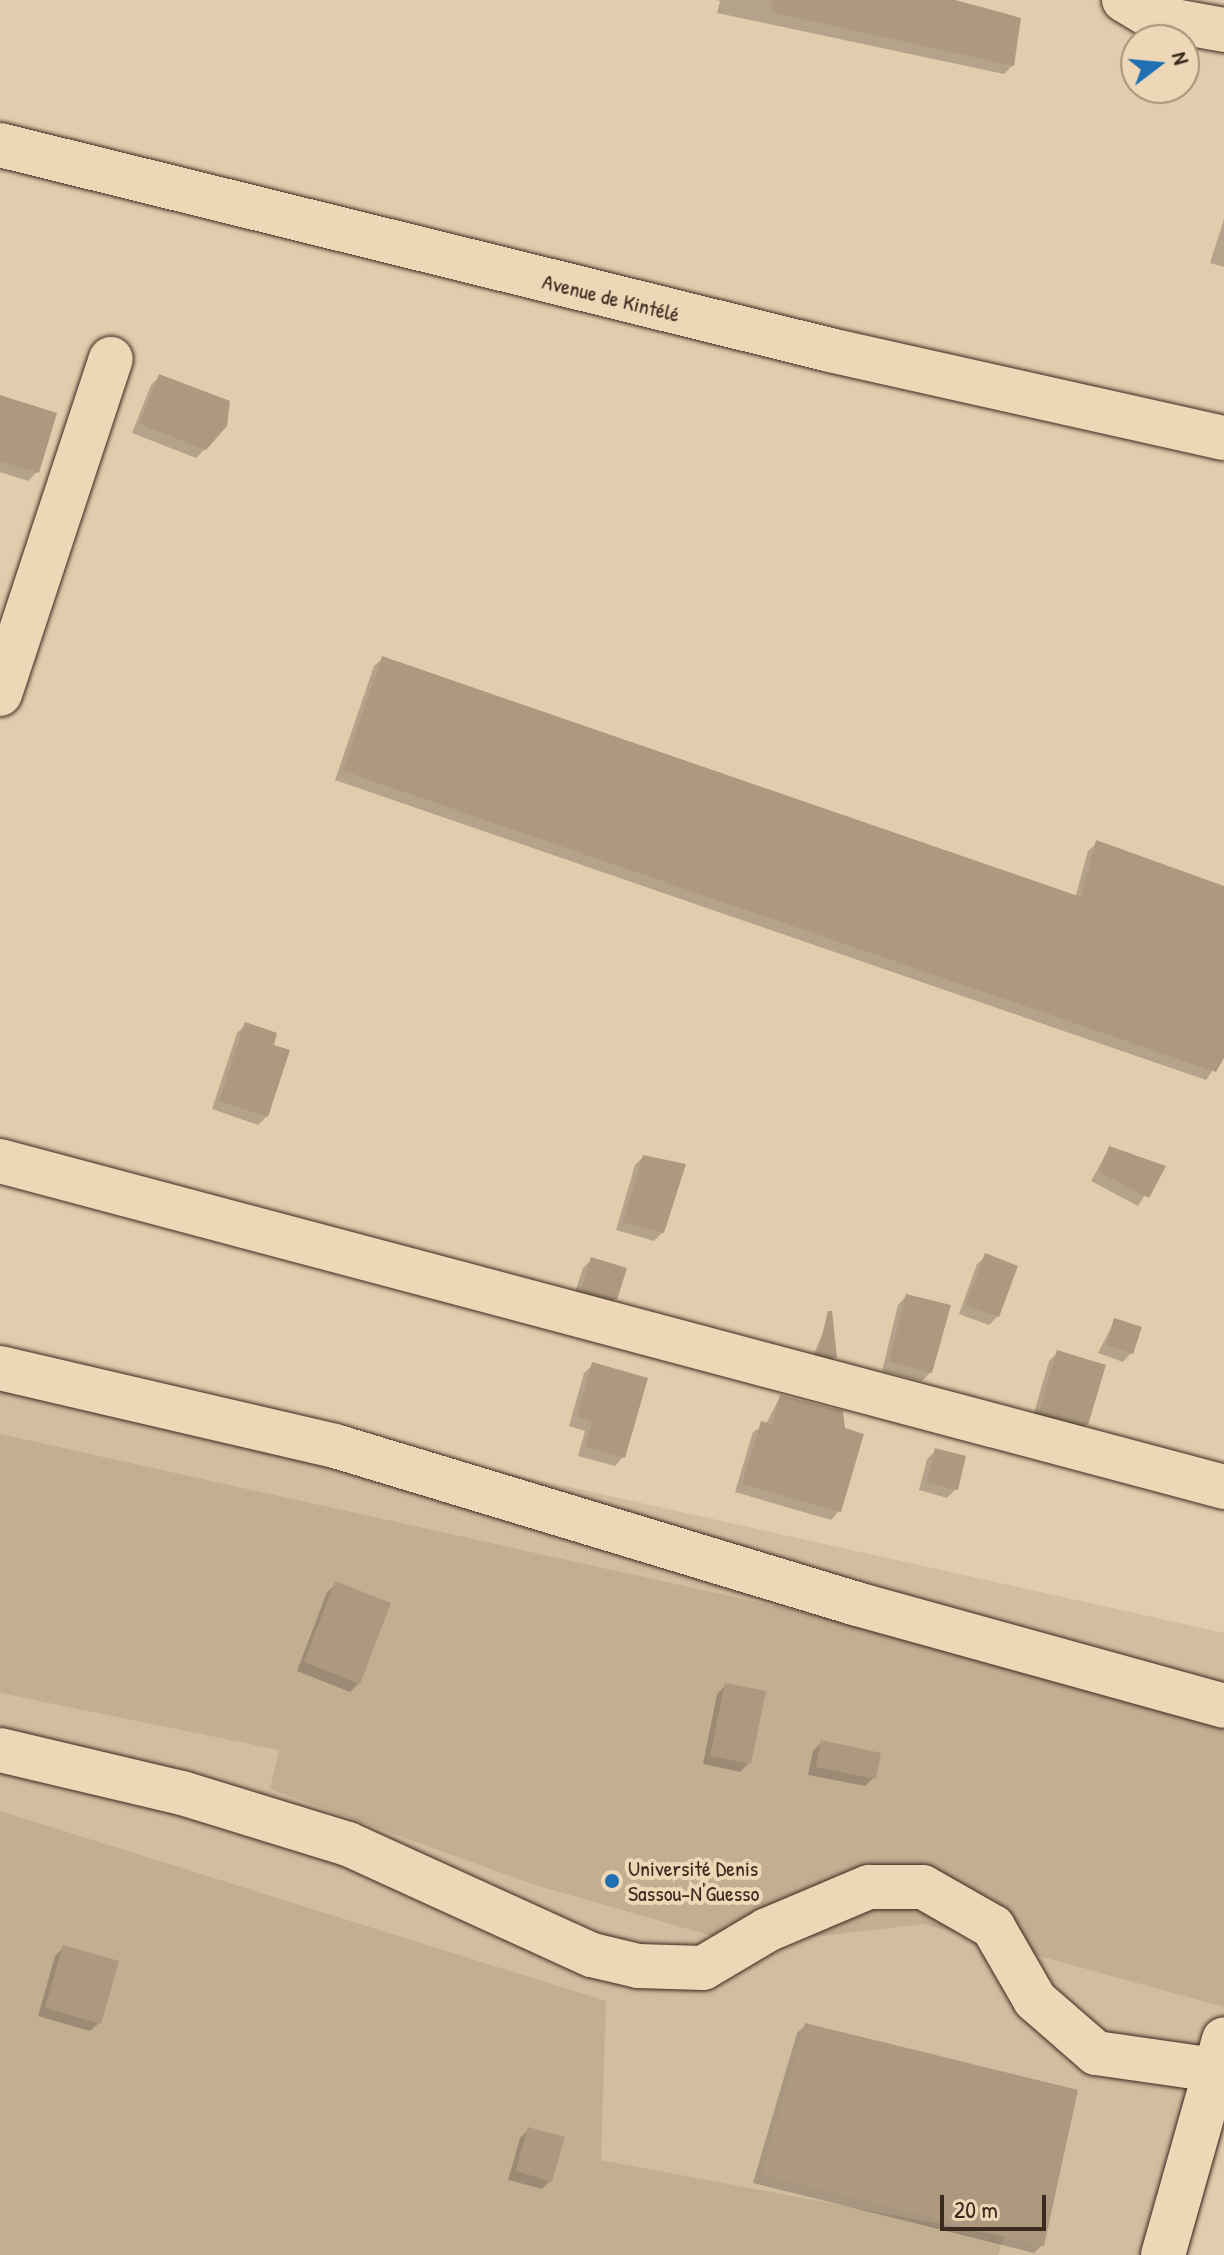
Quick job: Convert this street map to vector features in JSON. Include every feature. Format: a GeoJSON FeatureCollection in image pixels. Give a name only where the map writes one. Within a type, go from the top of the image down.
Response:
{"type":"FeatureCollection","features":[{"type":"Feature","properties":{"kind":"street"},"geometry":{"type":"LineString","coordinates":[[1124,0],[1152,17],[1224,30]]}},
{"type":"Feature","properties":{"kind":"street","name":"Avenue de Kintélé"},"geometry":{"type":"LineString","coordinates":[[0,145],[830,350],[1224,438]]}},
{"type":"Feature","properties":{"kind":"street"},"geometry":{"type":"LineString","coordinates":[[0,694],[111,359]]}},
{"type":"Feature","properties":{"kind":"street"},"geometry":{"type":"LineString","coordinates":[[0,1161],[1224,1487]]}},
{"type":"Feature","properties":{"kind":"street"},"geometry":{"type":"LineString","coordinates":[[0,1368],[335,1446],[857,1604],[1224,1706]]}},
{"type":"Feature","properties":{"kind":"street"},"geometry":{"type":"LineString","coordinates":[[0,1750],[182,1793],[348,1844],[592,1955],[638,1966],[703,1968],[767,1930],[869,1887],[923,1887],[993,1927],[1035,2000],[1096,2053],[1220,2054],[1163,2255]]}},
{"type":"Feature","properties":{"kind":"shaded area","name":"Université Denis Sassou-N'Guesso"},"geometry":{"type":"Polygon","coordinates":[[[0,1360],[1224,1633],[1224,2129],[1187,2255],[0,2255],[0,1360]]]}},
{"type":"Feature","properties":{"kind":"shaded area"},"geometry":{"type":"Polygon","coordinates":[[[0,1434],[1224,1706],[1224,2007],[924,1924],[743,1945],[532,1884],[270,1789],[279,1750],[0,1693],[0,1434]]]}},
{"type":"Feature","properties":{"kind":"shaded area"},"geometry":{"type":"Polygon","coordinates":[[[0,1811],[606,2001],[601,2160],[1004,2236],[998,2255],[0,2255],[0,1811]]]}},
{"type":"Feature","properties":{"kind":"building"},"geometry":{"type":"Polygon","coordinates":[[[772,0],[955,0],[1000,12],[1021,18],[1014,66],[771,12],[772,0]]]}},
{"type":"Feature","properties":{"kind":"building"},"geometry":{"type":"Polygon","coordinates":[[[159,374],[230,401],[227,426],[206,450],[139,424],[159,374]]]}},
{"type":"Feature","properties":{"kind":"building"},"geometry":{"type":"Polygon","coordinates":[[[0,395],[57,413],[39,473],[0,461],[0,395]]]}},
{"type":"Feature","properties":{"kind":"building"},"geometry":{"type":"Polygon","coordinates":[[[382,656],[1081,897],[1096,840],[1224,886],[1224,1058],[1216,1072],[343,771],[382,656]]]}},
{"type":"Feature","properties":{"kind":"building"},"geometry":{"type":"Polygon","coordinates":[[[245,1022],[277,1033],[274,1045],[290,1050],[268,1117],[219,1101],[245,1022]]]}},
{"type":"Feature","properties":{"kind":"building"},"geometry":{"type":"Polygon","coordinates":[[[1109,1146],[1166,1166],[1149,1198],[1099,1172],[1109,1146]]]}},
{"type":"Feature","properties":{"kind":"building"},"geometry":{"type":"Polygon","coordinates":[[[643,1155],[686,1164],[664,1233],[623,1222],[643,1155]]]}},
{"type":"Feature","properties":{"kind":"building"},"geometry":{"type":"Polygon","coordinates":[[[985,1253],[1018,1266],[999,1317],[966,1305],[985,1253]]]}},
{"type":"Feature","properties":{"kind":"building"},"geometry":{"type":"Polygon","coordinates":[[[591,1257],[627,1268],[617,1300],[581,1290],[591,1257]]]}},
{"type":"Feature","properties":{"kind":"building"},"geometry":{"type":"Polygon","coordinates":[[[906,1294],[951,1305],[932,1373],[889,1362],[906,1294]]]}},
{"type":"Feature","properties":{"kind":"building"},"geometry":{"type":"Polygon","coordinates":[[[828,1311],[832,1311],[837,1358],[818,1353],[828,1311]]]}},
{"type":"Feature","properties":{"kind":"building"},"geometry":{"type":"Polygon","coordinates":[[[1114,1318],[1142,1327],[1133,1354],[1106,1345],[1114,1318]]]}},
{"type":"Feature","properties":{"kind":"building"},"geometry":{"type":"Polygon","coordinates":[[[1057,1350],[1106,1365],[1088,1425],[1039,1412],[1057,1350]]]}},
{"type":"Feature","properties":{"kind":"building"},"geometry":{"type":"Polygon","coordinates":[[[592,1362],[648,1378],[625,1458],[585,1447],[592,1422],[577,1417],[592,1362]]]}},
{"type":"Feature","properties":{"kind":"building"},"geometry":{"type":"Polygon","coordinates":[[[780,1395],[843,1411],[845,1428],[864,1434],[841,1512],[742,1484],[761,1421],[772,1424],[780,1395]]]}},
{"type":"Feature","properties":{"kind":"building"},"geometry":{"type":"Polygon","coordinates":[[[935,1448],[966,1456],[958,1490],[927,1482],[935,1448]]]}},
{"type":"Feature","properties":{"kind":"building"},"geometry":{"type":"Polygon","coordinates":[[[335,1581],[391,1603],[360,1684],[304,1662],[335,1581]]]}},
{"type":"Feature","properties":{"kind":"building"},"geometry":{"type":"Polygon","coordinates":[[[725,1683],[766,1691],[751,1764],[710,1756],[725,1683]]]}},
{"type":"Feature","properties":{"kind":"building"},"geometry":{"type":"Polygon","coordinates":[[[821,1740],[881,1753],[876,1779],[816,1767],[821,1740]]]}},
{"type":"Feature","properties":{"kind":"building"},"geometry":{"type":"Polygon","coordinates":[[[63,1945],[119,1961],[101,2024],[45,2008],[63,1945]]]}},
{"type":"Feature","properties":{"kind":"building"},"geometry":{"type":"Polygon","coordinates":[[[805,2023],[1078,2090],[1044,2246],[761,2175],[805,2023]]]}},
{"type":"Feature","properties":{"kind":"building"},"geometry":{"type":"Polygon","coordinates":[[[528,2127],[565,2137],[552,2182],[516,2171],[528,2127]]]}},
{"type":"Feature","properties":{"kind":"place","name":"Université Denis Sassou-N'Guesso"},"geometry":{"type":"Point","coordinates":[612,1881]}}]}
